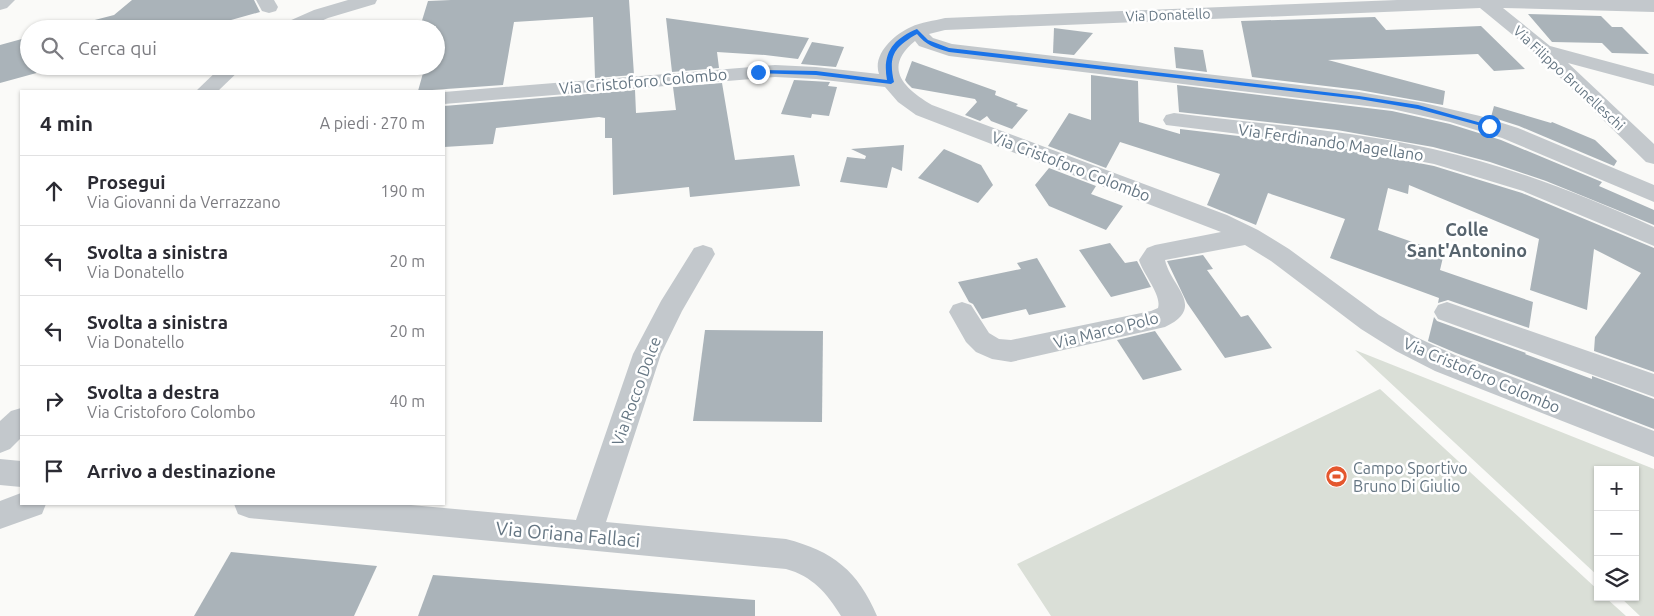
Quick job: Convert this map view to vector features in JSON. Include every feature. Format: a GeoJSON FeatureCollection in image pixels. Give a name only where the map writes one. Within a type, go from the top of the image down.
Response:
{"type":"FeatureCollection","features":[{"type":"Feature","properties":{"kind":"street"},"geometry":{"type":"LineString","coordinates":[[0,4],[6,0]]}},
{"type":"Feature","properties":{"kind":"street"},"geometry":{"type":"LineString","coordinates":[[307,20],[368,0]]}},
{"type":"Feature","properties":{"kind":"street","name":"Via Donatello"},"geometry":{"type":"LineString","coordinates":[[891,82],[887,66],[891,51],[901,40],[930,26],[954,23],[1484,1],[1654,6]]}},
{"type":"Feature","properties":{"kind":"street","name":"Via Filippo Brunelleschi"},"geometry":{"type":"LineString","coordinates":[[1484,1],[1542,50],[1654,157]]}},
{"type":"Feature","properties":{"kind":"street"},"geometry":{"type":"LineString","coordinates":[[917,31],[926,42],[949,50],[1359,98],[1418,107],[1463,118],[1530,140],[1654,194]]}},
{"type":"Feature","properties":{"kind":"street"},"geometry":{"type":"LineString","coordinates":[[1542,50],[1654,80]]}},
{"type":"Feature","properties":{"kind":"street","name":"Via Cristoforo Colombo"},"geometry":{"type":"LineString","coordinates":[[445,98],[775,71],[816,73],[891,82],[905,99],[928,112],[1206,216],[1249,236],[1286,259],[1370,322],[1406,344],[1459,369],[1654,444]]}},
{"type":"Feature","properties":{"kind":"street"},"geometry":{"type":"LineString","coordinates":[[207,90],[224,75]]}},
{"type":"Feature","properties":{"kind":"street","name":"Via Ferdinando Magellano"},"geometry":{"type":"LineString","coordinates":[[1174,120],[1371,144],[1439,158],[1486,171],[1570,201],[1624,222],[1654,237]]}},
{"type":"Feature","properties":{"kind":"street","name":"Via Marco Polo"},"geometry":{"type":"LineString","coordinates":[[962,312],[974,334],[984,344],[992,349],[1011,351],[1156,320],[1168,314],[1172,303],[1172,296],[1153,267],[1152,260],[1156,254],[1249,236]]}},
{"type":"Feature","properties":{"kind":"street","name":"Via Rocco Dolce"},"geometry":{"type":"LineString","coordinates":[[586,536],[647,354],[668,313],[703,254]]}},
{"type":"Feature","properties":{"kind":"street"},"geometry":{"type":"LineString","coordinates":[[1447,312],[1654,386]]}},
{"type":"Feature","properties":{"kind":"street"},"geometry":{"type":"LineString","coordinates":[[0,440],[20,421]]}},
{"type":"Feature","properties":{"kind":"street"},"geometry":{"type":"LineString","coordinates":[[0,472],[20,474]]}},
{"type":"Feature","properties":{"kind":"street"},"geometry":{"type":"LineString","coordinates":[[0,514],[28,505]]}},
{"type":"Feature","properties":{"kind":"street","name":"Via Oriana Fallaci"},"geometry":{"type":"LineString","coordinates":[[260,505],[797,556],[815,563],[832,575],[845,591],[860,616]]}},
{"type":"Feature","properties":{"kind":"shaded area"},"geometry":{"type":"Polygon","coordinates":[[[1355,350],[1654,469],[1654,616],[1640,616],[1624,601],[1639,601],[1639,466],[1594,466],[1594,572],[1355,350]]]}},
{"type":"Feature","properties":{"kind":"shaded area","name":"Campo Sportivo Bruno Di Giulio"},"geometry":{"type":"Polygon","coordinates":[[[1380,389],[1594,586],[1594,601],[1609,601],[1626,616],[1051,616],[1017,564],[1380,389]]]}},
{"type":"Feature","properties":{"kind":"building"},"geometry":{"type":"Polygon","coordinates":[[[132,0],[254,0],[260,12],[231,20],[95,20],[114,15],[132,0]]]}},
{"type":"Feature","properties":{"kind":"building"},"geometry":{"type":"Polygon","coordinates":[[[629,0],[634,75],[595,78],[593,17],[514,22],[503,85],[418,90],[422,75],[445,75],[445,20],[422,20],[428,1],[629,0]]]}},
{"type":"Feature","properties":{"kind":"building"},"geometry":{"type":"Polygon","coordinates":[[[1528,14],[1601,16],[1612,27],[1622,27],[1649,54],[1612,53],[1602,43],[1552,42],[1528,14]]]}},
{"type":"Feature","properties":{"kind":"building"},"geometry":{"type":"Polygon","coordinates":[[[1375,17],[1386,30],[1481,26],[1525,69],[1494,71],[1478,54],[1328,60],[1445,91],[1443,105],[1359,90],[1252,77],[1241,21],[1375,17]]]}},
{"type":"Feature","properties":{"kind":"building"},"geometry":{"type":"Polygon","coordinates":[[[666,18],[809,38],[798,59],[717,52],[719,68],[672,72],[666,18]]]}},
{"type":"Feature","properties":{"kind":"building"},"geometry":{"type":"Polygon","coordinates":[[[1054,28],[1093,33],[1074,55],[1053,53],[1054,28]]]}},
{"type":"Feature","properties":{"kind":"building"},"geometry":{"type":"Polygon","coordinates":[[[20,39],[20,75],[29,75],[0,83],[0,45],[20,39]]]}},
{"type":"Feature","properties":{"kind":"building"},"geometry":{"type":"Polygon","coordinates":[[[812,42],[844,47],[836,67],[801,64],[812,42]]]}},
{"type":"Feature","properties":{"kind":"building"},"geometry":{"type":"Polygon","coordinates":[[[1174,47],[1203,50],[1207,72],[1176,68],[1174,47]]]}},
{"type":"Feature","properties":{"kind":"building"},"geometry":{"type":"Polygon","coordinates":[[[912,61],[996,91],[995,95],[1028,110],[1012,129],[991,121],[987,116],[980,121],[965,115],[977,102],[975,99],[912,88],[907,83],[905,80],[912,61]]]}},
{"type":"Feature","properties":{"kind":"building"},"geometry":{"type":"Polygon","coordinates":[[[1091,75],[1138,81],[1139,122],[1180,134],[1180,129],[1346,149],[1434,166],[1522,193],[1654,248],[1654,372],[1594,351],[1595,337],[1641,273],[1594,249],[1587,310],[1530,290],[1539,239],[1409,185],[1408,194],[1388,188],[1378,230],[1444,253],[1440,270],[1533,302],[1529,328],[1448,300],[1438,303],[1439,298],[1330,258],[1345,219],[1268,193],[1256,225],[1207,205],[1220,174],[1120,142],[1106,168],[1048,146],[1069,113],[1091,120],[1091,75]]]}},
{"type":"Feature","properties":{"kind":"building"},"geometry":{"type":"Polygon","coordinates":[[[794,80],[830,82],[828,86],[837,87],[829,116],[812,114],[811,118],[781,114],[794,80]]]}},
{"type":"Feature","properties":{"kind":"building"},"geometry":{"type":"Polygon","coordinates":[[[722,83],[735,160],[794,155],[800,186],[690,197],[689,187],[613,195],[612,138],[605,138],[605,118],[599,117],[496,128],[493,144],[445,147],[445,106],[635,90],[636,113],[676,110],[673,87],[722,83]]]}},
{"type":"Feature","properties":{"kind":"building"},"geometry":{"type":"Polygon","coordinates":[[[1177,85],[1392,111],[1450,124],[1501,140],[1602,182],[1599,186],[1654,210],[1654,225],[1546,181],[1490,162],[1433,147],[1337,130],[1179,112],[1177,85]]]}},
{"type":"Feature","properties":{"kind":"building"},"geometry":{"type":"Polygon","coordinates":[[[1494,106],[1552,122],[1595,140],[1617,161],[1614,166],[1519,126],[1491,117],[1494,106]]]}},
{"type":"Feature","properties":{"kind":"building"},"geometry":{"type":"Polygon","coordinates":[[[904,145],[902,171],[892,167],[887,188],[840,182],[847,157],[865,159],[866,156],[851,149],[904,145]]]}},
{"type":"Feature","properties":{"kind":"building"},"geometry":{"type":"Polygon","coordinates":[[[944,149],[981,165],[993,185],[978,203],[918,178],[944,149]]]}},
{"type":"Feature","properties":{"kind":"building"},"geometry":{"type":"Polygon","coordinates":[[[1049,168],[1096,186],[1091,194],[1123,206],[1106,230],[1049,206],[1035,185],[1049,168]]]}},
{"type":"Feature","properties":{"kind":"building"},"geometry":{"type":"Polygon","coordinates":[[[1110,243],[1125,263],[1137,261],[1151,287],[1111,297],[1079,250],[1110,243]]]}},
{"type":"Feature","properties":{"kind":"building"},"geometry":{"type":"Polygon","coordinates":[[[1203,255],[1213,269],[1207,270],[1241,317],[1248,315],[1272,348],[1225,358],[1187,303],[1167,261],[1203,255]]]}},
{"type":"Feature","properties":{"kind":"building"},"geometry":{"type":"Polygon","coordinates":[[[1037,258],[1066,307],[1029,315],[1026,309],[982,319],[973,304],[969,302],[958,282],[1021,269],[1017,263],[1037,258]]]}},
{"type":"Feature","properties":{"kind":"building"},"geometry":{"type":"Polygon","coordinates":[[[1434,317],[1437,321],[1592,379],[1592,376],[1654,399],[1654,429],[1428,341],[1434,317]]]}},
{"type":"Feature","properties":{"kind":"building"},"geometry":{"type":"Polygon","coordinates":[[[705,330],[823,331],[822,422],[693,421],[705,330]]]}},
{"type":"Feature","properties":{"kind":"building"},"geometry":{"type":"Polygon","coordinates":[[[1155,331],[1182,370],[1143,380],[1117,340],[1155,331]]]}},
{"type":"Feature","properties":{"kind":"building"},"geometry":{"type":"Polygon","coordinates":[[[231,552],[377,566],[354,616],[194,616],[231,552]]]}},
{"type":"Feature","properties":{"kind":"building"},"geometry":{"type":"Polygon","coordinates":[[[433,575],[755,600],[755,616],[418,616],[433,575]]]}},
{"type":"Feature","properties":{"kind":"place","name":"Campo Sportivo Bruno Di Giulio"},"geometry":{"type":"Point","coordinates":[1337,477]}},
{"type":"Feature","properties":{"kind":"district","name":"Colle Sant'Antonino"},"geometry":{"type":"Point","coordinates":[1467,239]}},
{"type":"Feature","properties":{"kind":"route"},"geometry":{"type":"LineString","coordinates":[[758,72],[788,71],[816,73],[891,82],[887,66],[891,51],[901,40],[917,31],[926,42],[949,50],[1394,102],[1489,126]]}}]}
